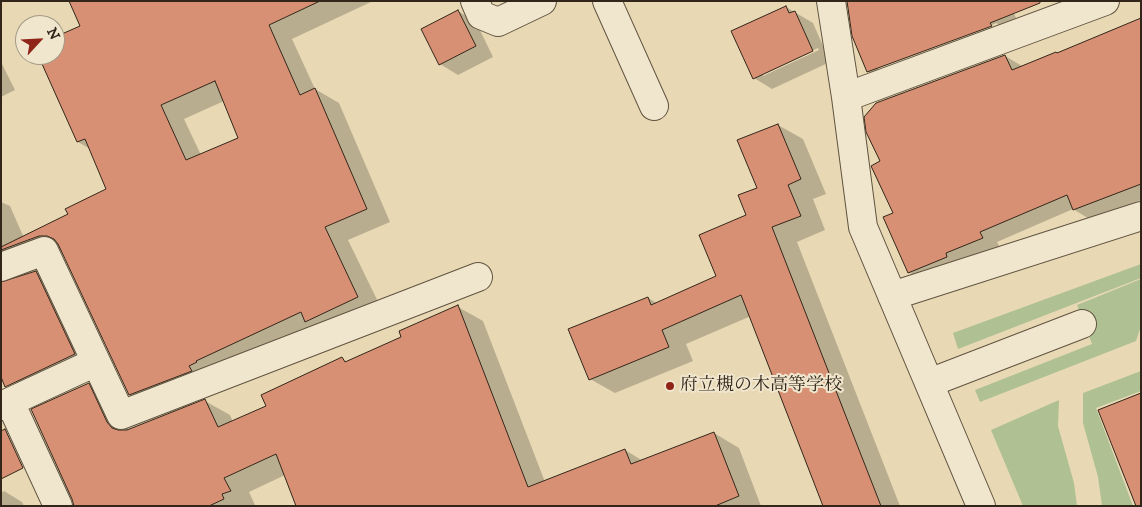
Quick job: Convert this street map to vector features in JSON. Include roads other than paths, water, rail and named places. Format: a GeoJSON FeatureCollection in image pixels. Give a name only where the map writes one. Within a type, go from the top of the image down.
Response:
{"type":"FeatureCollection","features":[{"type":"Feature","properties":{"kind":"street"},"geometry":{"type":"LineString","coordinates":[[475,1],[481,15],[498,22],[542,1]]}},
{"type":"Feature","properties":{"kind":"street"},"geometry":{"type":"LineString","coordinates":[[607,1],[654,106]]}},
{"type":"Feature","properties":{"kind":"street"},"geometry":{"type":"LineString","coordinates":[[832,1],[863,227],[981,506]]}},
{"type":"Feature","properties":{"kind":"street"},"geometry":{"type":"LineString","coordinates":[[846,98],[1099,2]]}},
{"type":"Feature","properties":{"kind":"street"},"geometry":{"type":"LineString","coordinates":[[892,296],[1141,216]]}},
{"type":"Feature","properties":{"kind":"street"},"geometry":{"type":"LineString","coordinates":[[1,268],[44,251],[121,415],[478,277]]}},
{"type":"Feature","properties":{"kind":"street"},"geometry":{"type":"LineString","coordinates":[[929,383],[1082,324]]}},
{"type":"Feature","properties":{"kind":"street"},"geometry":{"type":"LineString","coordinates":[[58,506],[6,404],[96,362]]}},
{"type":"Feature","properties":{"kind":"place","name":"府立槻の木高等学校"},"geometry":{"type":"Point","coordinates":[670,386]}}]}
